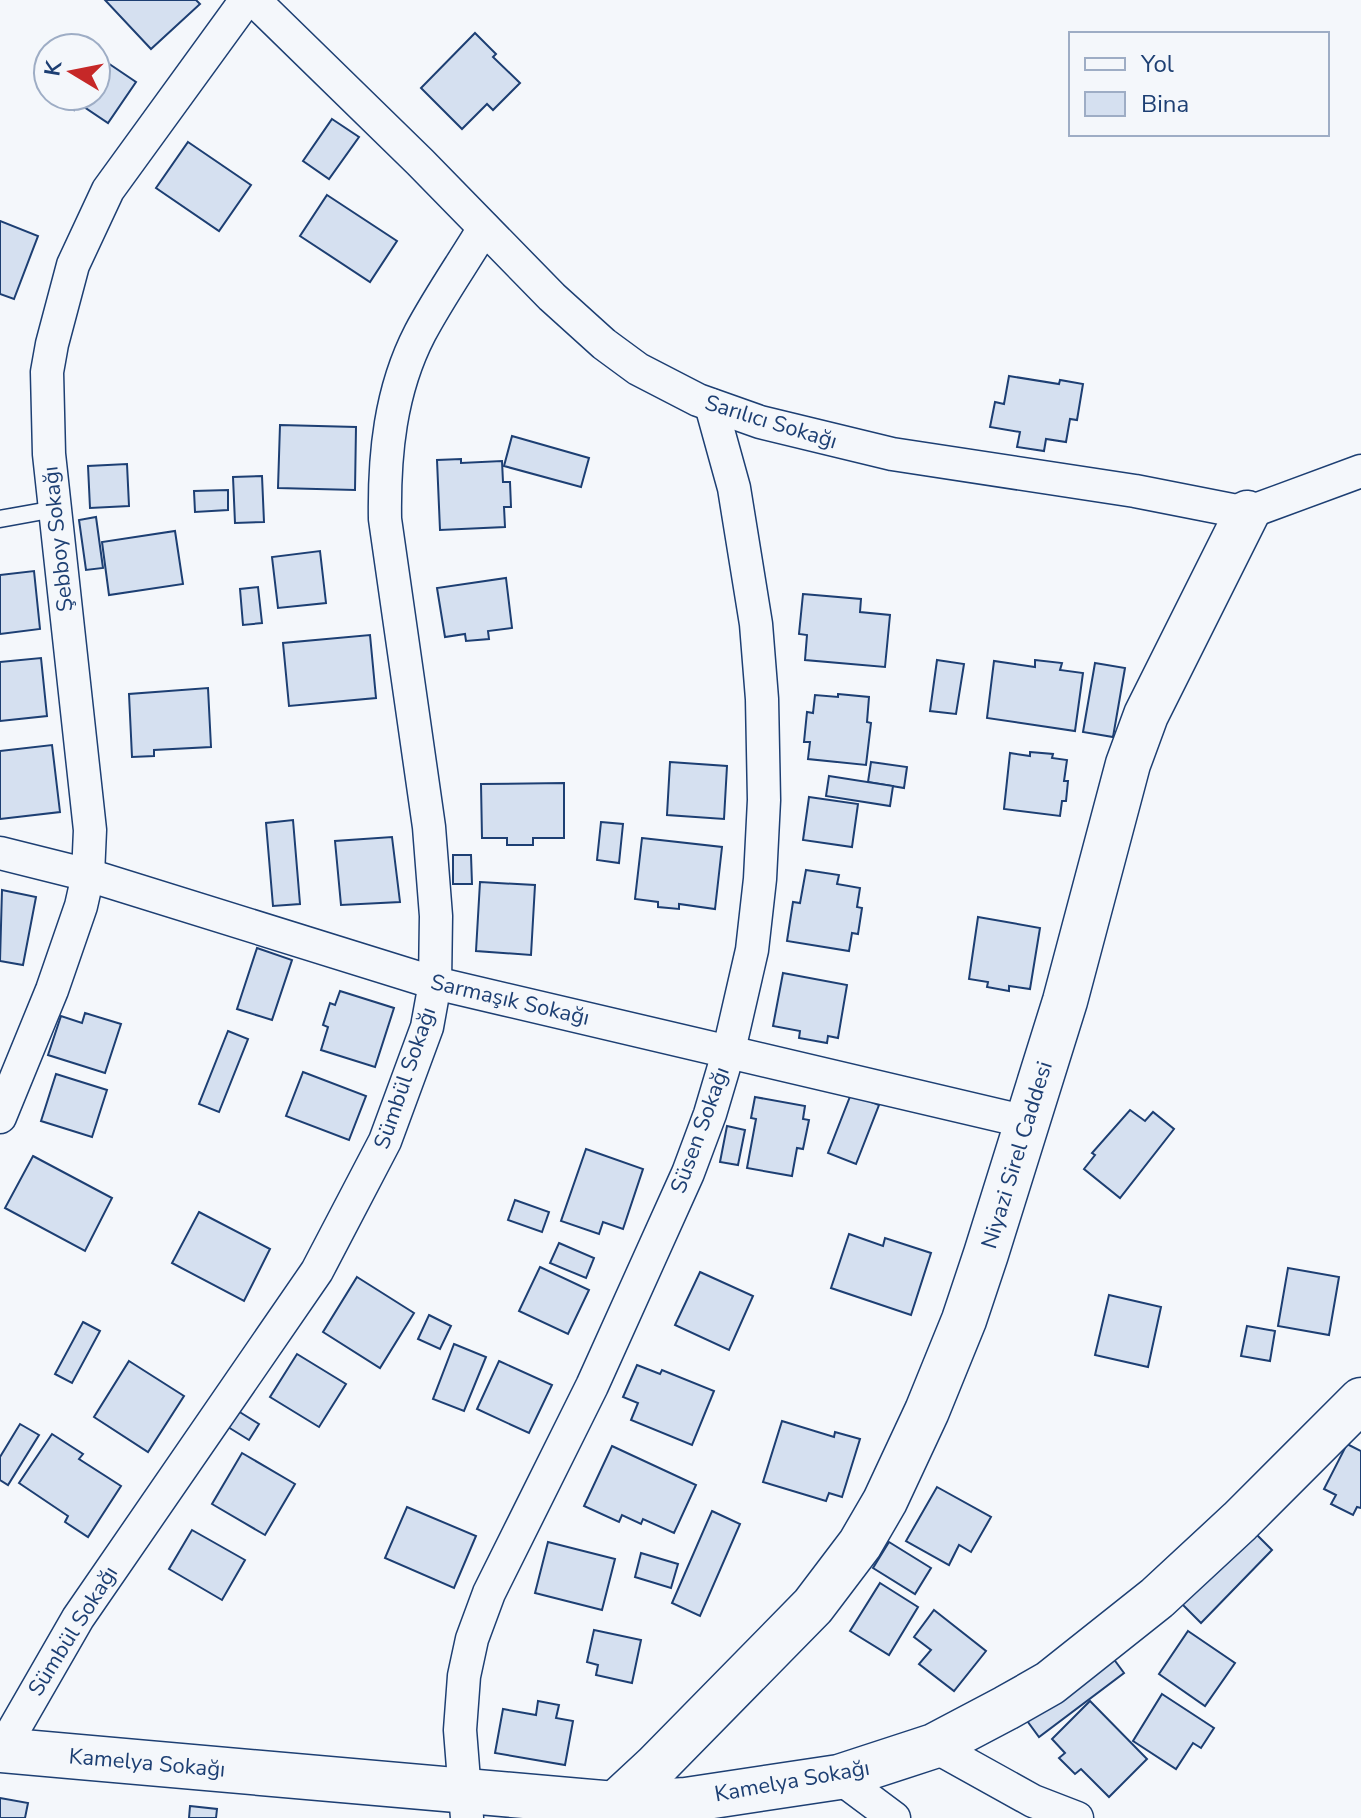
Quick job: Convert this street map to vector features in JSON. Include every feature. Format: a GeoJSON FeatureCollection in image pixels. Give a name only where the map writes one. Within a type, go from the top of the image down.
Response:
{"type":"FeatureCollection","features":[{"type":"Feature","properties":{"kind":"street","name":"Şebboy Sokağı"},"geometry":{"type":"LineString","coordinates":[[0,1117],[66,952],[88,875],[90,830],[49,454],[47,372],[61,304],[91,221],[114,180],[246,0]]}},
{"type":"Feature","properties":{"kind":"street","name":"Sarılıcı Sokağı"},"geometry":{"type":"LineString","coordinates":[[254,0],[420,162],[552,297],[604,344],[638,369],[711,405],[806,434],[892,454],[1135,491],[1247,513]]}},
{"type":"Feature","properties":{"kind":"street","name":"Sümbül Sokağı"},"geometry":{"type":"LineString","coordinates":[[4,1736],[78,1618],[317,1271],[385,1141],[427,1027],[435,983],[436,916],[429,827],[385,519],[385,468],[391,420],[404,370],[420,334],[484,228]]}},
{"type":"Feature","properties":{"kind":"street","name":"Süsen Sokağı"},"geometry":{"type":"LineString","coordinates":[[465,1804],[460,1730],[464,1676],[472,1639],[489,1593],[592,1386],[688,1173],[729,1050],[752,950],[764,800],[762,699],[756,624],[734,488],[711,405]]}},
{"type":"Feature","properties":{"kind":"street"},"geometry":{"type":"LineString","coordinates":[[1247,513],[1361,471]]}},
{"type":"Feature","properties":{"kind":"street","name":"Niyazi Sirel Caddesi"},"geometry":{"type":"LineString","coordinates":[[603,1811],[696,1726],[813,1606],[860,1544],[885,1501],[964,1320],[1065,1001],[1128,764],[1146,715],[1247,513]]}},
{"type":"Feature","properties":{"kind":"street","name":"Sarmaşık Sokağı"},"geometry":{"type":"LineString","coordinates":[[0,853],[88,875],[435,983],[1027,1122]]}},
{"type":"Feature","properties":{"kind":"street","name":"Kamelya Sokağı"},"geometry":{"type":"LineString","coordinates":[[4,1736],[465,1804],[603,1811],[839,1777],[934,1746],[1050,1683],[1157,1598],[1240,1521],[1361,1400]]}},
{"type":"Feature","properties":{"kind":"street"},"geometry":{"type":"LineString","coordinates":[[934,1746],[1033,1801],[1077,1818]]}},
{"type":"Feature","properties":{"kind":"street"},"geometry":{"type":"LineString","coordinates":[[839,1777],[894,1818]]}},
{"type":"Feature","properties":{"kind":"lane"},"geometry":{"type":"LineString","coordinates":[[0,519],[55,509]]}},
{"type":"Feature","properties":{"kind":"building"},"geometry":{"type":"Polygon","coordinates":[[[105,0],[196,0],[200,4],[151,49],[105,0]]]}},
{"type":"Feature","properties":{"kind":"building"},"geometry":{"type":"Polygon","coordinates":[[[475,33],[496,54],[493,57],[520,83],[493,110],[487,104],[462,129],[421,88],[475,33]]]}},
{"type":"Feature","properties":{"kind":"building"},"geometry":{"type":"Polygon","coordinates":[[[112,66],[136,82],[108,123],[92,112],[112,112],[112,66]]]}},
{"type":"Feature","properties":{"kind":"building"},"geometry":{"type":"Polygon","coordinates":[[[332,119],[359,137],[329,179],[303,161],[332,119]]]}},
{"type":"Feature","properties":{"kind":"building"},"geometry":{"type":"Polygon","coordinates":[[[188,142],[251,185],[219,231],[156,188],[188,142]]]}},
{"type":"Feature","properties":{"kind":"building"},"geometry":{"type":"Polygon","coordinates":[[[327,195],[397,241],[370,282],[300,236],[327,195]]]}},
{"type":"Feature","properties":{"kind":"building"},"geometry":{"type":"Polygon","coordinates":[[[0,221],[38,236],[14,299],[0,294],[0,221]]]}},
{"type":"Feature","properties":{"kind":"building"},"geometry":{"type":"Polygon","coordinates":[[[1009,376],[1059,384],[1060,380],[1083,384],[1077,420],[1070,419],[1066,442],[1046,439],[1044,451],[1017,447],[1020,432],[990,427],[995,402],[1004,404],[1009,376]]]}},
{"type":"Feature","properties":{"kind":"building"},"geometry":{"type":"Polygon","coordinates":[[[280,425],[356,427],[355,490],[278,488],[280,425]]]}},
{"type":"Feature","properties":{"kind":"building"},"geometry":{"type":"Polygon","coordinates":[[[512,436],[589,458],[581,487],[504,466],[512,436]]]}},
{"type":"Feature","properties":{"kind":"building"},"geometry":{"type":"Polygon","coordinates":[[[461,459],[461,463],[502,461],[503,482],[510,482],[511,507],[504,507],[505,527],[440,530],[437,460],[461,459]]]}},
{"type":"Feature","properties":{"kind":"building"},"geometry":{"type":"Polygon","coordinates":[[[127,464],[129,506],[90,508],[88,466],[127,464]]]}},
{"type":"Feature","properties":{"kind":"building"},"geometry":{"type":"Polygon","coordinates":[[[262,476],[264,522],[235,523],[233,477],[262,476]]]}},
{"type":"Feature","properties":{"kind":"building"},"geometry":{"type":"Polygon","coordinates":[[[228,490],[228,510],[195,512],[194,491],[228,490]]]}},
{"type":"Feature","properties":{"kind":"building"},"geometry":{"type":"Polygon","coordinates":[[[96,517],[103,568],[86,570],[79,520],[96,517]]]}},
{"type":"Feature","properties":{"kind":"building"},"geometry":{"type":"Polygon","coordinates":[[[175,531],[183,584],[109,595],[102,542],[175,531]]]}},
{"type":"Feature","properties":{"kind":"building"},"geometry":{"type":"Polygon","coordinates":[[[320,551],[326,603],[278,608],[272,557],[320,551]]]}},
{"type":"Feature","properties":{"kind":"building"},"geometry":{"type":"Polygon","coordinates":[[[34,571],[40,629],[0,634],[0,575],[34,571]]]}},
{"type":"Feature","properties":{"kind":"building"},"geometry":{"type":"Polygon","coordinates":[[[506,578],[512,628],[488,631],[489,639],[466,641],[465,634],[445,637],[437,588],[506,578]]]}},
{"type":"Feature","properties":{"kind":"building"},"geometry":{"type":"Polygon","coordinates":[[[258,587],[262,623],[243,625],[240,589],[258,587]]]}},
{"type":"Feature","properties":{"kind":"building"},"geometry":{"type":"Polygon","coordinates":[[[803,594],[861,599],[860,612],[890,615],[885,667],[805,660],[807,635],[799,634],[803,594]]]}},
{"type":"Feature","properties":{"kind":"building"},"geometry":{"type":"Polygon","coordinates":[[[370,635],[376,698],[289,706],[283,643],[370,635]]]}},
{"type":"Feature","properties":{"kind":"building"},"geometry":{"type":"Polygon","coordinates":[[[41,658],[47,716],[0,721],[0,662],[41,658]]]}},
{"type":"Feature","properties":{"kind":"building"},"geometry":{"type":"Polygon","coordinates":[[[937,660],[964,664],[956,714],[930,711],[937,660]]]}},
{"type":"Feature","properties":{"kind":"building"},"geometry":{"type":"Polygon","coordinates":[[[1035,660],[1062,663],[1060,670],[1083,673],[1075,731],[987,718],[994,661],[1035,667],[1035,660]]]}},
{"type":"Feature","properties":{"kind":"building"},"geometry":{"type":"Polygon","coordinates":[[[1095,663],[1125,668],[1113,737],[1083,732],[1095,663]]]}},
{"type":"Feature","properties":{"kind":"building"},"geometry":{"type":"Polygon","coordinates":[[[208,688],[211,747],[154,750],[154,756],[132,757],[129,694],[208,688]]]}},
{"type":"Feature","properties":{"kind":"building"},"geometry":{"type":"Polygon","coordinates":[[[838,694],[869,697],[867,722],[871,723],[866,765],[808,759],[810,742],[804,742],[807,712],[813,713],[815,695],[838,697],[838,694]]]}},
{"type":"Feature","properties":{"kind":"building"},"geometry":{"type":"Polygon","coordinates":[[[52,745],[60,812],[0,819],[0,751],[52,745]]]}},
{"type":"Feature","properties":{"kind":"building"},"geometry":{"type":"Polygon","coordinates":[[[1030,752],[1053,754],[1052,758],[1067,760],[1064,781],[1068,781],[1066,801],[1062,801],[1060,816],[1004,809],[1010,753],[1030,756],[1030,752]]]}},
{"type":"Feature","properties":{"kind":"building"},"geometry":{"type":"Polygon","coordinates":[[[670,762],[727,766],[724,819],[667,815],[670,762]]]}},
{"type":"Feature","properties":{"kind":"building"},"geometry":{"type":"Polygon","coordinates":[[[871,762],[907,767],[904,788],[868,782],[871,762]]]}},
{"type":"Feature","properties":{"kind":"building"},"geometry":{"type":"Polygon","coordinates":[[[829,776],[893,786],[890,806],[826,796],[829,776]]]}},
{"type":"Feature","properties":{"kind":"building"},"geometry":{"type":"Polygon","coordinates":[[[564,783],[564,838],[533,838],[533,845],[507,845],[507,838],[482,838],[481,784],[564,783]]]}},
{"type":"Feature","properties":{"kind":"building"},"geometry":{"type":"Polygon","coordinates":[[[809,797],[858,804],[852,847],[803,840],[809,797]]]}},
{"type":"Feature","properties":{"kind":"building"},"geometry":{"type":"Polygon","coordinates":[[[293,820],[300,904],[273,906],[266,823],[293,820]]]}},
{"type":"Feature","properties":{"kind":"building"},"geometry":{"type":"Polygon","coordinates":[[[601,822],[623,824],[619,863],[597,860],[601,822]]]}},
{"type":"Feature","properties":{"kind":"building"},"geometry":{"type":"Polygon","coordinates":[[[392,837],[400,902],[341,905],[335,841],[392,837]]]}},
{"type":"Feature","properties":{"kind":"building"},"geometry":{"type":"Polygon","coordinates":[[[642,838],[722,847],[715,909],[679,904],[679,909],[658,907],[658,902],[635,899],[642,838]]]}},
{"type":"Feature","properties":{"kind":"building"},"geometry":{"type":"Polygon","coordinates":[[[453,855],[471,855],[472,884],[453,884],[453,855]]]}},
{"type":"Feature","properties":{"kind":"building"},"geometry":{"type":"Polygon","coordinates":[[[806,870],[839,875],[837,884],[860,888],[857,907],[862,908],[858,934],[852,933],[849,951],[787,941],[793,902],[800,903],[806,870]]]}},
{"type":"Feature","properties":{"kind":"building"},"geometry":{"type":"Polygon","coordinates":[[[480,882],[535,885],[531,955],[476,951],[480,882]]]}},
{"type":"Feature","properties":{"kind":"building"},"geometry":{"type":"Polygon","coordinates":[[[2,890],[36,897],[23,965],[0,961],[2,890]]]}},
{"type":"Feature","properties":{"kind":"building"},"geometry":{"type":"Polygon","coordinates":[[[978,917],[1040,928],[1030,989],[1009,986],[1009,991],[987,987],[988,982],[969,979],[978,917]]]}},
{"type":"Feature","properties":{"kind":"building"},"geometry":{"type":"Polygon","coordinates":[[[257,948],[292,960],[272,1020],[237,1009],[257,948]]]}},
{"type":"Feature","properties":{"kind":"building"},"geometry":{"type":"Polygon","coordinates":[[[783,973],[847,985],[838,1038],[828,1036],[827,1043],[799,1038],[800,1031],[773,1026],[783,973]]]}},
{"type":"Feature","properties":{"kind":"building"},"geometry":{"type":"Polygon","coordinates":[[[340,991],[394,1008],[375,1067],[321,1050],[328,1027],[323,1025],[330,1003],[335,1005],[340,991]]]}},
{"type":"Feature","properties":{"kind":"building"},"geometry":{"type":"Polygon","coordinates":[[[85,1013],[121,1024],[105,1073],[48,1055],[61,1016],[82,1023],[85,1013]]]}},
{"type":"Feature","properties":{"kind":"building"},"geometry":{"type":"Polygon","coordinates":[[[228,1031],[248,1039],[219,1112],[199,1104],[228,1031]]]}},
{"type":"Feature","properties":{"kind":"building"},"geometry":{"type":"Polygon","coordinates":[[[303,1072],[366,1096],[349,1140],[286,1116],[303,1072]]]}},
{"type":"Feature","properties":{"kind":"building"},"geometry":{"type":"Polygon","coordinates":[[[56,1074],[107,1090],[92,1137],[41,1121],[56,1074]]]}},
{"type":"Feature","properties":{"kind":"building"},"geometry":{"type":"Polygon","coordinates":[[[851,1094],[879,1105],[856,1164],[828,1153],[851,1094]]]}},
{"type":"Feature","properties":{"kind":"building"},"geometry":{"type":"Polygon","coordinates":[[[755,1097],[805,1106],[803,1119],[809,1120],[803,1149],[797,1148],[792,1176],[747,1168],[756,1119],[751,1118],[755,1097]]]}},
{"type":"Feature","properties":{"kind":"building"},"geometry":{"type":"Polygon","coordinates":[[[1130,1110],[1145,1121],[1153,1112],[1174,1129],[1120,1198],[1084,1169],[1095,1155],[1092,1153],[1130,1110]]]}},
{"type":"Feature","properties":{"kind":"building"},"geometry":{"type":"Polygon","coordinates":[[[727,1126],[745,1130],[738,1165],[720,1162],[727,1126]]]}},
{"type":"Feature","properties":{"kind":"building"},"geometry":{"type":"Polygon","coordinates":[[[586,1149],[643,1169],[623,1229],[603,1222],[599,1234],[561,1221],[586,1149]]]}},
{"type":"Feature","properties":{"kind":"building"},"geometry":{"type":"Polygon","coordinates":[[[33,1156],[112,1198],[85,1251],[5,1208],[33,1156]]]}},
{"type":"Feature","properties":{"kind":"building"},"geometry":{"type":"Polygon","coordinates":[[[515,1200],[549,1212],[542,1232],[508,1220],[515,1200]]]}},
{"type":"Feature","properties":{"kind":"building"},"geometry":{"type":"Polygon","coordinates":[[[199,1212],[270,1249],[244,1301],[172,1263],[199,1212]]]}},
{"type":"Feature","properties":{"kind":"building"},"geometry":{"type":"Polygon","coordinates":[[[849,1234],[883,1246],[885,1238],[931,1253],[911,1315],[831,1288],[849,1234]]]}},
{"type":"Feature","properties":{"kind":"building"},"geometry":{"type":"Polygon","coordinates":[[[559,1243],[594,1258],[586,1278],[550,1263],[559,1243]]]}},
{"type":"Feature","properties":{"kind":"building"},"geometry":{"type":"Polygon","coordinates":[[[540,1267],[589,1290],[568,1334],[519,1311],[540,1267]]]}},
{"type":"Feature","properties":{"kind":"building"},"geometry":{"type":"Polygon","coordinates":[[[1288,1268],[1339,1277],[1329,1335],[1278,1326],[1288,1268]]]}},
{"type":"Feature","properties":{"kind":"building"},"geometry":{"type":"Polygon","coordinates":[[[700,1272],[753,1296],[729,1350],[675,1325],[700,1272]]]}},
{"type":"Feature","properties":{"kind":"building"},"geometry":{"type":"Polygon","coordinates":[[[357,1277],[414,1313],[380,1368],[323,1332],[357,1277]]]}},
{"type":"Feature","properties":{"kind":"building"},"geometry":{"type":"Polygon","coordinates":[[[1109,1295],[1161,1307],[1148,1367],[1095,1355],[1109,1295]]]}},
{"type":"Feature","properties":{"kind":"building"},"geometry":{"type":"Polygon","coordinates":[[[429,1315],[451,1326],[440,1349],[418,1339],[429,1315]]]}},
{"type":"Feature","properties":{"kind":"building"},"geometry":{"type":"Polygon","coordinates":[[[83,1322],[100,1331],[72,1383],[55,1374],[83,1322]]]}},
{"type":"Feature","properties":{"kind":"building"},"geometry":{"type":"Polygon","coordinates":[[[1247,1326],[1275,1331],[1270,1361],[1241,1356],[1247,1326]]]}},
{"type":"Feature","properties":{"kind":"building"},"geometry":{"type":"Polygon","coordinates":[[[454,1344],[486,1357],[464,1411],[433,1399],[454,1344]]]}},
{"type":"Feature","properties":{"kind":"building"},"geometry":{"type":"Polygon","coordinates":[[[297,1354],[346,1384],[319,1427],[270,1397],[297,1354]]]}},
{"type":"Feature","properties":{"kind":"building"},"geometry":{"type":"Polygon","coordinates":[[[129,1361],[184,1396],[148,1452],[94,1417],[129,1361]]]}},
{"type":"Feature","properties":{"kind":"building"},"geometry":{"type":"Polygon","coordinates":[[[499,1361],[552,1385],[529,1433],[477,1409],[499,1361]]]}},
{"type":"Feature","properties":{"kind":"building"},"geometry":{"type":"Polygon","coordinates":[[[637,1365],[660,1374],[662,1370],[714,1391],[692,1445],[631,1420],[638,1403],[623,1397],[637,1365]]]}},
{"type":"Feature","properties":{"kind":"building"},"geometry":{"type":"Polygon","coordinates":[[[238,1411],[259,1424],[249,1440],[228,1427],[238,1411]]]}},
{"type":"Feature","properties":{"kind":"building"},"geometry":{"type":"Polygon","coordinates":[[[782,1421],[834,1437],[835,1432],[860,1439],[842,1497],[829,1493],[826,1501],[763,1482],[782,1421]]]}},
{"type":"Feature","properties":{"kind":"building"},"geometry":{"type":"Polygon","coordinates":[[[20,1424],[39,1435],[8,1485],[0,1480],[0,1457],[20,1424]]]}},
{"type":"Feature","properties":{"kind":"building"},"geometry":{"type":"Polygon","coordinates":[[[52,1434],[83,1454],[79,1459],[121,1486],[88,1537],[65,1522],[68,1516],[19,1483],[52,1434]]]}},
{"type":"Feature","properties":{"kind":"building"},"geometry":{"type":"Polygon","coordinates":[[[1347,1444],[1361,1451],[1361,1508],[1357,1507],[1353,1515],[1331,1504],[1336,1495],[1324,1489],[1347,1444]]]}},
{"type":"Feature","properties":{"kind":"building"},"geometry":{"type":"Polygon","coordinates":[[[612,1446],[696,1485],[674,1533],[643,1519],[641,1524],[622,1515],[619,1522],[584,1506],[612,1446]]]}},
{"type":"Feature","properties":{"kind":"building"},"geometry":{"type":"Polygon","coordinates":[[[242,1453],[295,1484],[265,1535],[212,1504],[242,1453]]]}},
{"type":"Feature","properties":{"kind":"building"},"geometry":{"type":"Polygon","coordinates":[[[937,1487],[991,1517],[971,1552],[959,1545],[949,1565],[906,1541],[937,1487]]]}},
{"type":"Feature","properties":{"kind":"building"},"geometry":{"type":"Polygon","coordinates":[[[407,1507],[476,1536],[454,1588],[385,1558],[407,1507]]]}},
{"type":"Feature","properties":{"kind":"building"},"geometry":{"type":"Polygon","coordinates":[[[712,1511],[740,1524],[700,1616],[672,1603],[712,1511]]]}},
{"type":"Feature","properties":{"kind":"building"},"geometry":{"type":"Polygon","coordinates":[[[192,1530],[245,1560],[222,1600],[169,1569],[192,1530]]]}},
{"type":"Feature","properties":{"kind":"building"},"geometry":{"type":"Polygon","coordinates":[[[1253,1531],[1272,1550],[1201,1623],[1181,1603],[1253,1531]]]}},
{"type":"Feature","properties":{"kind":"building"},"geometry":{"type":"Polygon","coordinates":[[[548,1542],[615,1559],[602,1610],[535,1593],[548,1542]]]}},
{"type":"Feature","properties":{"kind":"building"},"geometry":{"type":"Polygon","coordinates":[[[889,1542],[931,1568],[915,1594],[873,1568],[889,1542]]]}},
{"type":"Feature","properties":{"kind":"building"},"geometry":{"type":"Polygon","coordinates":[[[641,1553],[678,1564],[671,1588],[635,1577],[641,1553]]]}},
{"type":"Feature","properties":{"kind":"building"},"geometry":{"type":"Polygon","coordinates":[[[880,1583],[918,1607],[889,1655],[850,1631],[880,1583]]]}},
{"type":"Feature","properties":{"kind":"building"},"geometry":{"type":"Polygon","coordinates":[[[934,1610],[986,1651],[954,1691],[919,1664],[931,1650],[914,1637],[934,1610]]]}},
{"type":"Feature","properties":{"kind":"building"},"geometry":{"type":"Polygon","coordinates":[[[594,1630],[641,1640],[632,1683],[596,1675],[598,1665],[587,1662],[594,1630]]]}},
{"type":"Feature","properties":{"kind":"building"},"geometry":{"type":"Polygon","coordinates":[[[1188,1631],[1235,1663],[1205,1706],[1159,1674],[1188,1631]]]}},
{"type":"Feature","properties":{"kind":"building"},"geometry":{"type":"Polygon","coordinates":[[[1110,1654],[1124,1673],[1039,1737],[1025,1718],[1110,1654]]]}},
{"type":"Feature","properties":{"kind":"building"},"geometry":{"type":"Polygon","coordinates":[[[1162,1694],[1214,1728],[1201,1748],[1193,1743],[1176,1769],[1133,1741],[1162,1694]]]}},
{"type":"Feature","properties":{"kind":"building"},"geometry":{"type":"Polygon","coordinates":[[[538,1701],[559,1705],[556,1718],[573,1721],[565,1765],[495,1753],[503,1709],[536,1715],[538,1701]]]}},
{"type":"Feature","properties":{"kind":"building"},"geometry":{"type":"Polygon","coordinates":[[[1090,1701],[1147,1759],[1109,1797],[1081,1769],[1075,1774],[1059,1758],[1065,1753],[1052,1739],[1090,1701]]]}},
{"type":"Feature","properties":{"kind":"building"},"geometry":{"type":"Polygon","coordinates":[[[0,1798],[28,1803],[25,1818],[0,1818],[0,1798]]]}},
{"type":"Feature","properties":{"kind":"building"},"geometry":{"type":"Polygon","coordinates":[[[190,1806],[217,1809],[216,1818],[189,1818],[190,1806]]]}}]}
